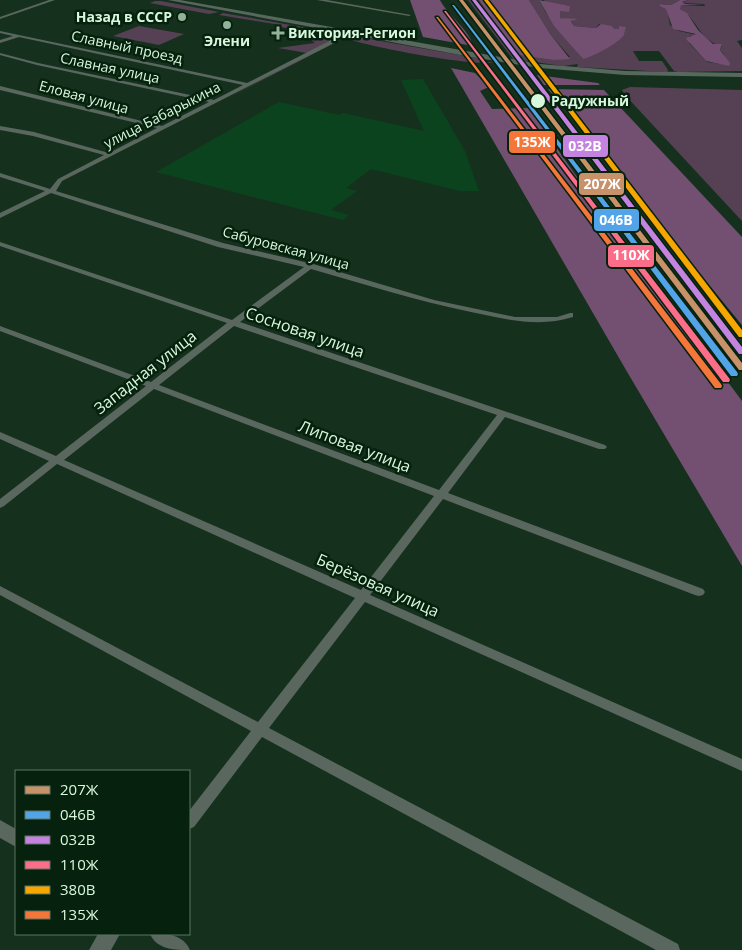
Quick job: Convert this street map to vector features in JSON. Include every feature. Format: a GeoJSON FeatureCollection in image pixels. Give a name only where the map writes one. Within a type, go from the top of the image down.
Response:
{"type":"FeatureCollection","features":[{"type":"Feature","properties":{"kind":"main road"},"geometry":{"type":"LineString","coordinates":[[171,0],[470,55],[572,70],[657,74],[742,74]]}},
{"type":"Feature","properties":{"kind":"street"},"geometry":{"type":"LineString","coordinates":[[0,18],[53,0]]}},
{"type":"Feature","properties":{"kind":"street"},"geometry":{"type":"LineString","coordinates":[[319,0],[408,15]]}},
{"type":"Feature","properties":{"kind":"street"},"geometry":{"type":"LineString","coordinates":[[345,4],[358,0]]}},
{"type":"Feature","properties":{"kind":"street"},"geometry":{"type":"LineString","coordinates":[[402,14],[410,9]]}},
{"type":"Feature","properties":{"kind":"street","name":"Славный проезд"},"geometry":{"type":"LineString","coordinates":[[0,32],[250,85]]}},
{"type":"Feature","properties":{"kind":"street"},"geometry":{"type":"LineString","coordinates":[[0,42],[19,36]]}},
{"type":"Feature","properties":{"kind":"street","name":"улица Бабарыкина"},"geometry":{"type":"LineString","coordinates":[[0,216],[53,190],[60,180],[250,85],[336,40],[335,38]]}},
{"type":"Feature","properties":{"kind":"street","name":"Славная улица"},"geometry":{"type":"LineString","coordinates":[[0,54],[37,64],[216,102]]}},
{"type":"Feature","properties":{"kind":"street","name":"Еловая улица"},"geometry":{"type":"LineString","coordinates":[[0,88],[163,128]]}},
{"type":"Feature","properties":{"kind":"street"},"geometry":{"type":"LineString","coordinates":[[0,128],[34,134],[109,156]]}},
{"type":"Feature","properties":{"kind":"street","name":"Сабуровская улица"},"geometry":{"type":"LineString","coordinates":[[0,175],[53,190],[221,245],[310,266],[433,302],[500,316],[536,320],[558,319],[570,315]]}},
{"type":"Feature","properties":{"kind":"street","name":"Сосновая улица"},"geometry":{"type":"LineString","coordinates":[[0,244],[602,447]]}},
{"type":"Feature","properties":{"kind":"street","name":"Западная улица"},"geometry":{"type":"LineString","coordinates":[[0,504],[233,323],[310,266]]}},
{"type":"Feature","properties":{"kind":"street","name":"Липовая улица"},"geometry":{"type":"LineString","coordinates":[[0,328],[699,592]]}},
{"type":"Feature","properties":{"kind":"street"},"geometry":{"type":"LineString","coordinates":[[190,821],[503,414]]}},
{"type":"Feature","properties":{"kind":"street","name":"Берёзовая улица"},"geometry":{"type":"LineString","coordinates":[[0,435],[742,765]]}},
{"type":"Feature","properties":{"kind":"street"},"geometry":{"type":"LineString","coordinates":[[0,590],[261,728],[672,950]]}},
{"type":"Feature","properties":{"kind":"street"},"geometry":{"type":"LineString","coordinates":[[0,828],[15,838]]}},
{"type":"Feature","properties":{"kind":"street"},"geometry":{"type":"LineString","coordinates":[[99,950],[109,935]]}},
{"type":"Feature","properties":{"kind":"street"},"geometry":{"type":"LineString","coordinates":[[160,935],[182,950]]}},
{"type":"Feature","properties":{"kind":"shaded area"},"geometry":{"type":"Polygon","coordinates":[[[410,0],[440,0],[463,28],[473,46],[423,37],[410,0]]]}},
{"type":"Feature","properties":{"kind":"shaded area"},"geometry":{"type":"Polygon","coordinates":[[[468,0],[479,0],[517,55],[553,60],[570,57],[551,35],[529,0],[539,0],[546,13],[583,59],[619,29],[614,30],[599,24],[596,28],[574,26],[571,20],[560,18],[560,11],[570,6],[545,2],[544,0],[680,0],[671,5],[660,4],[659,6],[667,9],[670,25],[679,31],[697,35],[689,36],[689,43],[707,62],[729,65],[720,50],[722,46],[708,40],[691,18],[680,9],[680,5],[705,6],[704,4],[682,3],[688,0],[742,0],[742,40],[737,41],[742,48],[742,71],[678,72],[674,71],[659,51],[633,51],[639,61],[662,61],[668,70],[667,72],[577,67],[578,64],[563,66],[513,59],[468,0]]]}},
{"type":"Feature","properties":{"kind":"shaded area"},"geometry":{"type":"Polygon","coordinates":[[[479,0],[529,0],[551,35],[570,59],[553,60],[517,55],[479,0]]]}},
{"type":"Feature","properties":{"kind":"shaded area"},"geometry":{"type":"Polygon","coordinates":[[[539,0],[570,6],[569,12],[560,11],[560,18],[578,19],[571,21],[574,26],[596,28],[601,24],[612,26],[614,29],[619,29],[619,26],[626,27],[624,35],[617,42],[583,59],[554,26],[539,0]]]}},
{"type":"Feature","properties":{"kind":"shaded area"},"geometry":{"type":"Polygon","coordinates":[[[680,0],[688,0],[682,2],[685,4],[705,5],[681,5],[680,9],[687,13],[698,30],[713,44],[722,44],[720,50],[730,63],[729,66],[706,61],[686,38],[696,34],[673,29],[666,9],[659,6],[660,4],[671,5],[680,0]]]}},
{"type":"Feature","properties":{"kind":"shaded area"},"geometry":{"type":"Polygon","coordinates":[[[155,1],[219,12],[209,14],[150,3],[155,1]]]}},
{"type":"Feature","properties":{"kind":"shaded area"},"geometry":{"type":"Polygon","coordinates":[[[223,13],[482,59],[479,63],[444,59],[371,45],[343,37],[224,100],[341,38],[281,27],[281,25],[219,15],[223,13]]]}},
{"type":"Feature","properties":{"kind":"shaded area"},"geometry":{"type":"Polygon","coordinates":[[[139,26],[184,34],[159,45],[113,36],[139,26]]]}},
{"type":"Feature","properties":{"kind":"shaded area"},"geometry":{"type":"Polygon","coordinates":[[[310,35],[333,39],[307,53],[278,48],[315,43],[309,38],[297,38],[310,35]]]}},
{"type":"Feature","properties":{"kind":"shaded area"},"geometry":{"type":"Polygon","coordinates":[[[451,68],[475,73],[489,87],[480,91],[492,109],[529,108],[588,193],[742,401],[742,566],[626,370],[451,68]]]}},
{"type":"Feature","properties":{"kind":"shaded area"},"geometry":{"type":"Polygon","coordinates":[[[537,75],[598,83],[600,85],[544,85],[537,75]]]}},
{"type":"Feature","properties":{"kind":"shaded area"},"geometry":{"type":"Polygon","coordinates":[[[423,79],[465,151],[479,191],[460,191],[371,169],[346,188],[357,191],[331,210],[349,215],[343,220],[156,172],[279,102],[339,115],[343,113],[424,131],[401,80],[423,79]]]}},
{"type":"Feature","properties":{"kind":"shaded area"},"geometry":{"type":"Polygon","coordinates":[[[630,87],[742,90],[742,221],[625,95],[622,90],[630,87]]]}},
{"type":"Feature","properties":{"kind":"shaded area"},"geometry":{"type":"Polygon","coordinates":[[[548,89],[604,90],[742,237],[742,325],[548,89]]]}},
{"type":"Feature","properties":{"kind":"transit line","name":"207Ж"},"geometry":{"type":"LineString","coordinates":[[461,0],[742,368]]}},
{"type":"Feature","properties":{"kind":"transit line","name":"032В"},"geometry":{"type":"LineString","coordinates":[[474,0],[742,352]]}},
{"type":"Feature","properties":{"kind":"transit line","name":"380В"},"geometry":{"type":"LineString","coordinates":[[486,0],[742,335]]}},
{"type":"Feature","properties":{"kind":"transit line","name":"046В"},"geometry":{"type":"LineString","coordinates":[[453,6],[734,374]]}},
{"type":"Feature","properties":{"kind":"transit line","name":"110Ж"},"geometry":{"type":"LineString","coordinates":[[445,12],[726,380]]}},
{"type":"Feature","properties":{"kind":"transit line","name":"135Ж"},"geometry":{"type":"LineString","coordinates":[[437,18],[718,386]]}},
{"type":"Feature","properties":{"kind":"place","name":"Назад в СССР"},"geometry":{"type":"Point","coordinates":[182,17]}},
{"type":"Feature","properties":{"kind":"place","name":"Элени"},"geometry":{"type":"Point","coordinates":[227,25]}},
{"type":"Feature","properties":{"kind":"place","name":"Виктория-Регион"},"geometry":{"type":"Point","coordinates":[278,33]}},
{"type":"Feature","properties":{"kind":"place","name":"Радужный"},"geometry":{"type":"Point","coordinates":[538,101]}}]}
